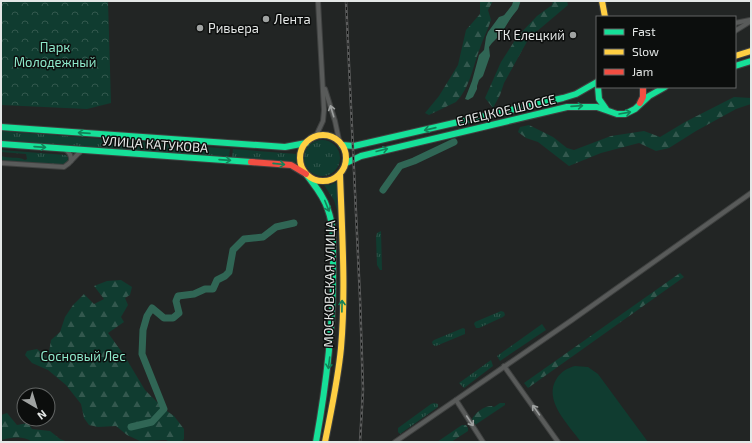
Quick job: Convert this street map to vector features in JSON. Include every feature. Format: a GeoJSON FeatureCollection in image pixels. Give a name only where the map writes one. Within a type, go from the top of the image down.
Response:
{"type":"FeatureCollection","features":[{"type":"Feature","properties":{"kind":"main road"},"geometry":{"type":"LineString","coordinates":[[602,1],[605,16]]}},
{"type":"Feature","properties":{"kind":"main road"},"geometry":{"type":"LineString","coordinates":[[736,56],[751,51]]}},
{"type":"Feature","properties":{"kind":"main road"},"geometry":{"type":"LineString","coordinates":[[736,66],[751,61]]}},
{"type":"Feature","properties":{"kind":"main road","name":"ЕЛЕЦКОЕ ШОССЕ"},"geometry":{"type":"LineString","coordinates":[[341,143],[354,146],[563,98],[585,90],[596,83]]}},
{"type":"Feature","properties":{"kind":"main road"},"geometry":{"type":"LineString","coordinates":[[598,88],[600,100],[604,107],[610,112]]}},
{"type":"Feature","properties":{"kind":"main road"},"geometry":{"type":"LineString","coordinates":[[638,107],[643,97],[644,88]]}},
{"type":"Feature","properties":{"kind":"main road","name":"ЕЛЕЦКОЕ ШОССЕ"},"geometry":{"type":"LineString","coordinates":[[346,163],[361,156],[567,107],[597,107],[617,114],[625,114],[638,107],[649,96],[663,88]]}},
{"type":"Feature","properties":{"kind":"main road","name":"УЛИЦА КАТУКОВА"},"geometry":{"type":"LineString","coordinates":[[1,127],[285,147],[306,143]]}},
{"type":"Feature","properties":{"kind":"main road"},"geometry":{"type":"LineString","coordinates":[[326,135],[341,143],[346,154],[346,163],[340,174],[335,178],[324,181],[311,178],[306,174],[300,164],[300,158],[301,152],[306,143],[316,136],[326,135]]}},
{"type":"Feature","properties":{"kind":"main road","name":"УЛИЦА КАТУКОВА"},"geometry":{"type":"LineString","coordinates":[[1,144],[291,165],[306,174]]}},
{"type":"Feature","properties":{"kind":"main road","name":"МОСКОВСКАЯ УЛИЦА"},"geometry":{"type":"LineString","coordinates":[[306,174],[321,194],[329,212],[332,231],[334,277],[332,334],[329,366],[316,442]]}},
{"type":"Feature","properties":{"kind":"main road","name":"МОСКОВСКАЯ УЛИЦА"},"geometry":{"type":"LineString","coordinates":[[325,442],[342,338],[343,248],[340,174]]}},
{"type":"Feature","properties":{"kind":"street"},"geometry":{"type":"LineString","coordinates":[[316,136],[323,122],[324,114],[318,1]]}},
{"type":"Feature","properties":{"kind":"street"},"geometry":{"type":"LineString","coordinates":[[736,23],[751,20]]}},
{"type":"Feature","properties":{"kind":"street"},"geometry":{"type":"LineString","coordinates":[[736,30],[751,20]]}},
{"type":"Feature","properties":{"kind":"street"},"geometry":{"type":"LineString","coordinates":[[323,82],[341,143]]}},
{"type":"Feature","properties":{"kind":"street"},"geometry":{"type":"LineString","coordinates":[[63,148],[68,151],[71,157],[70,164]]}},
{"type":"Feature","properties":{"kind":"street"},"geometry":{"type":"LineString","coordinates":[[1,163],[64,167],[70,164],[75,155],[84,150]]}},
{"type":"Feature","properties":{"kind":"street"},"geometry":{"type":"LineString","coordinates":[[395,442],[572,320],[751,193]]}},
{"type":"Feature","properties":{"kind":"street"},"geometry":{"type":"LineString","coordinates":[[504,366],[558,442]]}},
{"type":"Feature","properties":{"kind":"street"},"geometry":{"type":"LineString","coordinates":[[456,400],[483,442]]}},
{"type":"Feature","properties":{"kind":"green space","name":"Парк Молодежный"},"geometry":{"type":"Polygon","coordinates":[[[1,1],[108,1],[111,103],[87,109],[1,105],[1,1]]]}},
{"type":"Feature","properties":{"kind":"green space"},"geometry":{"type":"Polygon","coordinates":[[[480,1],[493,1],[488,10],[491,20],[468,84],[456,102],[429,115],[425,113],[439,96],[458,65],[466,30],[480,14],[480,1]]]}},
{"type":"Feature","properties":{"kind":"green space"},"geometry":{"type":"Polygon","coordinates":[[[553,1],[567,1],[568,5],[529,38],[504,83],[493,108],[485,98],[501,62],[517,37],[537,16],[552,5],[553,1]]]}},
{"type":"Feature","properties":{"kind":"green space"},"geometry":{"type":"Polygon","coordinates":[[[734,97],[751,98],[751,104],[736,109],[669,148],[656,151],[639,143],[601,153],[569,166],[538,142],[526,138],[518,132],[520,127],[529,125],[553,137],[567,148],[574,150],[611,136],[644,131],[660,137],[685,122],[734,97]]]}},
{"type":"Feature","properties":{"kind":"green space"},"geometry":{"type":"Polygon","coordinates":[[[1,131],[230,149],[229,157],[1,140],[1,131]]]}},
{"type":"Feature","properties":{"kind":"green space"},"geometry":{"type":"Polygon","coordinates":[[[326,140],[335,145],[339,151],[339,165],[335,171],[326,176],[318,176],[309,171],[305,165],[304,154],[309,145],[315,141],[326,140]]]}},
{"type":"Feature","properties":{"kind":"green space"},"geometry":{"type":"Polygon","coordinates":[[[233,149],[297,154],[296,162],[232,157],[233,149]]]}},
{"type":"Feature","properties":{"kind":"green space"},"geometry":{"type":"Polygon","coordinates":[[[1,150],[66,155],[68,160],[67,163],[63,165],[1,161],[1,156],[25,160],[27,159],[26,154],[1,152],[1,150]]]}},
{"type":"Feature","properties":{"kind":"green space"},"geometry":{"type":"Polygon","coordinates":[[[337,182],[339,217],[334,200],[324,185],[330,185],[337,182]]]}},
{"type":"Feature","properties":{"kind":"green space"},"geometry":{"type":"Polygon","coordinates":[[[381,231],[382,270],[380,270],[377,265],[376,237],[377,233],[381,231]]]}},
{"type":"Feature","properties":{"kind":"green space"},"geometry":{"type":"Polygon","coordinates":[[[680,273],[684,277],[528,388],[524,383],[680,273]]]}},
{"type":"Feature","properties":{"kind":"green space","name":"Сосновый Лес"},"geometry":{"type":"Polygon","coordinates":[[[121,280],[132,287],[130,295],[125,298],[128,305],[121,317],[124,322],[108,333],[124,355],[145,390],[164,409],[174,416],[184,429],[184,439],[181,442],[170,442],[166,440],[140,441],[127,435],[116,426],[98,427],[89,425],[84,418],[81,404],[66,385],[48,370],[32,363],[25,355],[27,351],[37,349],[48,358],[51,340],[60,332],[65,317],[73,305],[84,294],[94,304],[104,299],[94,286],[107,281],[121,280]]]}},
{"type":"Feature","properties":{"kind":"green space"},"geometry":{"type":"Polygon","coordinates":[[[501,311],[504,312],[505,315],[503,317],[476,328],[474,324],[475,322],[501,311]]]}},
{"type":"Feature","properties":{"kind":"green space"},"geometry":{"type":"Polygon","coordinates":[[[542,324],[546,330],[500,361],[497,356],[542,324]]]}},
{"type":"Feature","properties":{"kind":"green space"},"geometry":{"type":"Polygon","coordinates":[[[463,328],[465,329],[465,334],[436,346],[433,345],[432,342],[434,340],[463,328]]]}},
{"type":"Feature","properties":{"kind":"green space"},"geometry":{"type":"Polygon","coordinates":[[[491,360],[493,366],[464,388],[459,383],[491,360]]]}},
{"type":"Feature","properties":{"kind":"green space"},"geometry":{"type":"Polygon","coordinates":[[[575,366],[588,367],[598,374],[648,442],[581,442],[559,412],[553,395],[553,386],[557,378],[562,372],[575,366]]]}},
{"type":"Feature","properties":{"kind":"green space"},"geometry":{"type":"Polygon","coordinates":[[[434,403],[438,404],[438,407],[400,434],[398,432],[398,428],[434,403]]]}},
{"type":"Feature","properties":{"kind":"green space"},"geometry":{"type":"Polygon","coordinates":[[[500,403],[505,403],[505,405],[475,425],[472,419],[478,412],[483,408],[494,407],[500,403]]]}},
{"type":"Feature","properties":{"kind":"green space"},"geometry":{"type":"Polygon","coordinates":[[[7,413],[16,424],[16,427],[31,427],[32,429],[50,431],[60,439],[68,442],[32,442],[25,438],[9,438],[1,440],[1,415],[7,413]]]}},
{"type":"Feature","properties":{"kind":"green space"},"geometry":{"type":"Polygon","coordinates":[[[462,425],[466,425],[468,431],[451,442],[437,442],[462,425]]]}},
{"type":"Feature","properties":{"kind":"shaded area"},"geometry":{"type":"Polygon","coordinates":[[[511,13],[512,16],[501,34],[489,47],[490,56],[473,97],[468,100],[465,99],[472,81],[479,55],[484,50],[488,32],[499,17],[511,13]]]}},
{"type":"Feature","properties":{"kind":"waterway"},"geometry":{"type":"LineString","coordinates":[[504,21],[515,7],[517,1]]}},
{"type":"Feature","properties":{"kind":"waterway"},"geometry":{"type":"LineString","coordinates":[[383,190],[400,166],[454,142]]}},
{"type":"Feature","properties":{"kind":"waterway"},"geometry":{"type":"LineString","coordinates":[[131,427],[152,422],[164,409],[142,354],[143,330],[147,316],[152,308],[164,318],[173,318],[179,313],[176,301],[178,296],[194,294],[205,289],[213,289],[217,280],[229,272],[233,250],[244,239],[263,237],[276,227],[294,223]]}},
{"type":"Feature","properties":{"kind":"railway"},"geometry":{"type":"LineString","coordinates":[[346,1],[363,390],[360,442]]}},
{"type":"Feature","properties":{"kind":"traffic: fast"},"geometry":{"type":"LineString","coordinates":[[736,66],[751,61]]}},
{"type":"Feature","properties":{"kind":"traffic: fast"},"geometry":{"type":"LineString","coordinates":[[342,145],[354,146],[563,98],[576,94],[596,83]]}},
{"type":"Feature","properties":{"kind":"traffic: fast"},"geometry":{"type":"LineString","coordinates":[[598,88],[599,99],[606,109]]}},
{"type":"Feature","properties":{"kind":"traffic: fast"},"geometry":{"type":"LineString","coordinates":[[346,163],[361,156],[567,107],[597,107],[617,114],[625,114],[635,109],[649,96],[663,88]]}},
{"type":"Feature","properties":{"kind":"traffic: fast"},"geometry":{"type":"LineString","coordinates":[[1,127],[285,147],[306,143]]}},
{"type":"Feature","properties":{"kind":"traffic: fast"},"geometry":{"type":"LineString","coordinates":[[1,144],[251,162]]}},
{"type":"Feature","properties":{"kind":"traffic: fast"},"geometry":{"type":"LineString","coordinates":[[306,174],[326,205],[330,216],[333,242],[331,329],[316,442]]}},
{"type":"Feature","properties":{"kind":"traffic: slow"},"geometry":{"type":"LineString","coordinates":[[602,1],[605,16]]}},
{"type":"Feature","properties":{"kind":"traffic: slow"},"geometry":{"type":"LineString","coordinates":[[736,56],[751,51]]}},
{"type":"Feature","properties":{"kind":"traffic: slow"},"geometry":{"type":"LineString","coordinates":[[318,135],[328,135],[336,139],[342,145],[346,153],[346,158],[346,163],[342,171],[336,177],[328,181],[318,181],[310,177],[304,171],[300,163],[300,153],[304,145],[310,139],[318,135]]}},
{"type":"Feature","properties":{"kind":"traffic: slow"},"geometry":{"type":"LineString","coordinates":[[325,442],[341,348],[343,261],[340,174]]}},
{"type":"Feature","properties":{"kind":"traffic: jam"},"geometry":{"type":"LineString","coordinates":[[640,103],[643,97],[643,88]]}},
{"type":"Feature","properties":{"kind":"traffic: jam"},"geometry":{"type":"LineString","coordinates":[[251,162],[291,165],[306,174]]}},
{"type":"Feature","properties":{"kind":"place","name":"Лента"},"geometry":{"type":"Point","coordinates":[266,19]}},
{"type":"Feature","properties":{"kind":"place","name":"Ривьера"},"geometry":{"type":"Point","coordinates":[200,28]}},
{"type":"Feature","properties":{"kind":"place","name":"ТК Елецкий"},"geometry":{"type":"Point","coordinates":[573,35]}}]}
